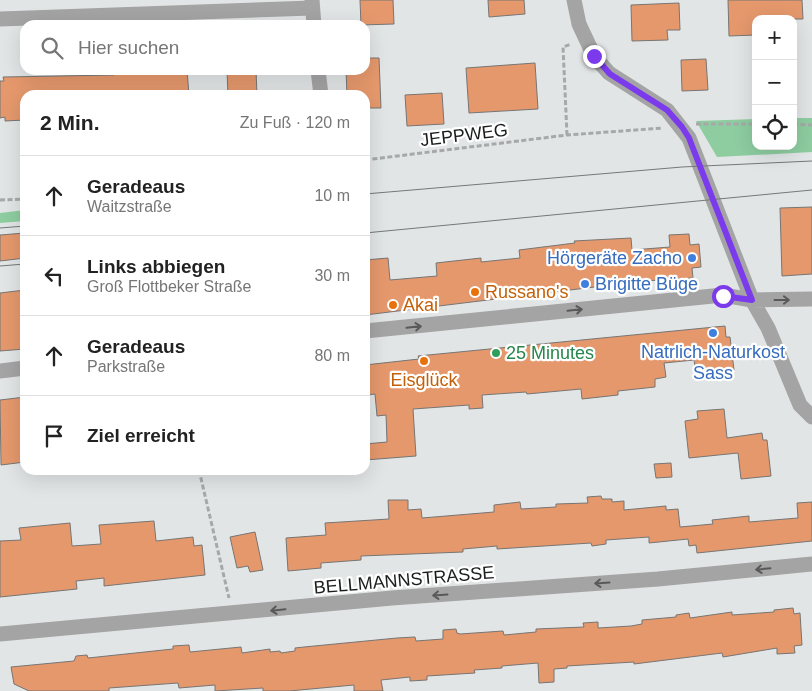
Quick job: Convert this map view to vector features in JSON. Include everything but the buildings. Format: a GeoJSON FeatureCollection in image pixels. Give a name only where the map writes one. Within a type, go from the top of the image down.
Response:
{"type":"FeatureCollection","features":[{"type":"Feature","properties":{"kind":"street"},"geometry":{"type":"LineString","coordinates":[[574,0],[579,24],[594,56],[610,74],[667,110],[682,127],[696,155],[718,218],[752,300],[768,328],[800,405],[812,417]]}},
{"type":"Feature","properties":{"kind":"street"},"geometry":{"type":"LineString","coordinates":[[0,19],[312,4],[314,20]]}},
{"type":"Feature","properties":{"kind":"street"},"geometry":{"type":"LineString","coordinates":[[319,75],[320,90]]}},
{"type":"Feature","properties":{"kind":"street"},"geometry":{"type":"LineString","coordinates":[[370,331],[723,296],[752,300],[812,300]]}},
{"type":"Feature","properties":{"kind":"street"},"geometry":{"type":"LineString","coordinates":[[0,371],[20,369]]}},
{"type":"Feature","properties":{"kind":"street","name":"BELLMANNSTRASSE"},"geometry":{"type":"LineString","coordinates":[[0,634],[392,598],[658,579],[812,564]]}},
{"type":"Feature","properties":{"kind":"path"},"geometry":{"type":"LineString","coordinates":[[567,135],[564,47],[585,38]]}},
{"type":"Feature","properties":{"kind":"path"},"geometry":{"type":"LineString","coordinates":[[705,122],[752,124]]}},
{"type":"Feature","properties":{"kind":"path"},"geometry":{"type":"LineString","coordinates":[[797,124],[812,125]]}},
{"type":"Feature","properties":{"kind":"path","name":"JEPPWEG"},"geometry":{"type":"LineString","coordinates":[[370,159],[567,135],[666,128]]}},
{"type":"Feature","properties":{"kind":"path"},"geometry":{"type":"LineString","coordinates":[[0,200],[20,199]]}},
{"type":"Feature","properties":{"kind":"path"},"geometry":{"type":"LineString","coordinates":[[200,475],[230,600],[231,614]]}},
{"type":"Feature","properties":{"kind":"green space"},"geometry":{"type":"Polygon","coordinates":[[[797,118],[812,118],[812,152],[717,157],[696,121],[752,119],[752,150],[797,150],[797,118]]]}},
{"type":"Feature","properties":{"kind":"green space"},"geometry":{"type":"Polygon","coordinates":[[[20,211],[20,221],[0,223],[0,213],[20,211]]]}},
{"type":"Feature","properties":{"kind":"tram line"},"geometry":{"type":"LineString","coordinates":[[370,194],[682,167],[812,161]]}},
{"type":"Feature","properties":{"kind":"tram line"},"geometry":{"type":"LineString","coordinates":[[370,233],[812,190]]}},
{"type":"Feature","properties":{"kind":"tram line"},"geometry":{"type":"LineString","coordinates":[[0,228],[20,226]]}},
{"type":"Feature","properties":{"kind":"tram line"},"geometry":{"type":"LineString","coordinates":[[0,266],[20,264]]}},
{"type":"Feature","properties":{"kind":"place","name":"Hörgeräte Zacho"},"geometry":{"type":"Point","coordinates":[692,258]}},
{"type":"Feature","properties":{"kind":"place","name":"Brigitte Büge"},"geometry":{"type":"Point","coordinates":[585,284]}},
{"type":"Feature","properties":{"kind":"place","name":"Russano's"},"geometry":{"type":"Point","coordinates":[475,292]}},
{"type":"Feature","properties":{"kind":"place","name":"Akai"},"geometry":{"type":"Point","coordinates":[393,305]}},
{"type":"Feature","properties":{"kind":"place","name":"Natrlich-Naturkost Sass"},"geometry":{"type":"Point","coordinates":[713,333]}},
{"type":"Feature","properties":{"kind":"place","name":"25 Minutes"},"geometry":{"type":"Point","coordinates":[496,353]}},
{"type":"Feature","properties":{"kind":"place","name":"Eisglück"},"geometry":{"type":"Point","coordinates":[424,361]}},
{"type":"Feature","properties":{"kind":"route"},"geometry":{"type":"LineString","coordinates":[[594,56],[610,74],[667,110],[689,138],[718,218],[752,300],[723,296]]}}]}
